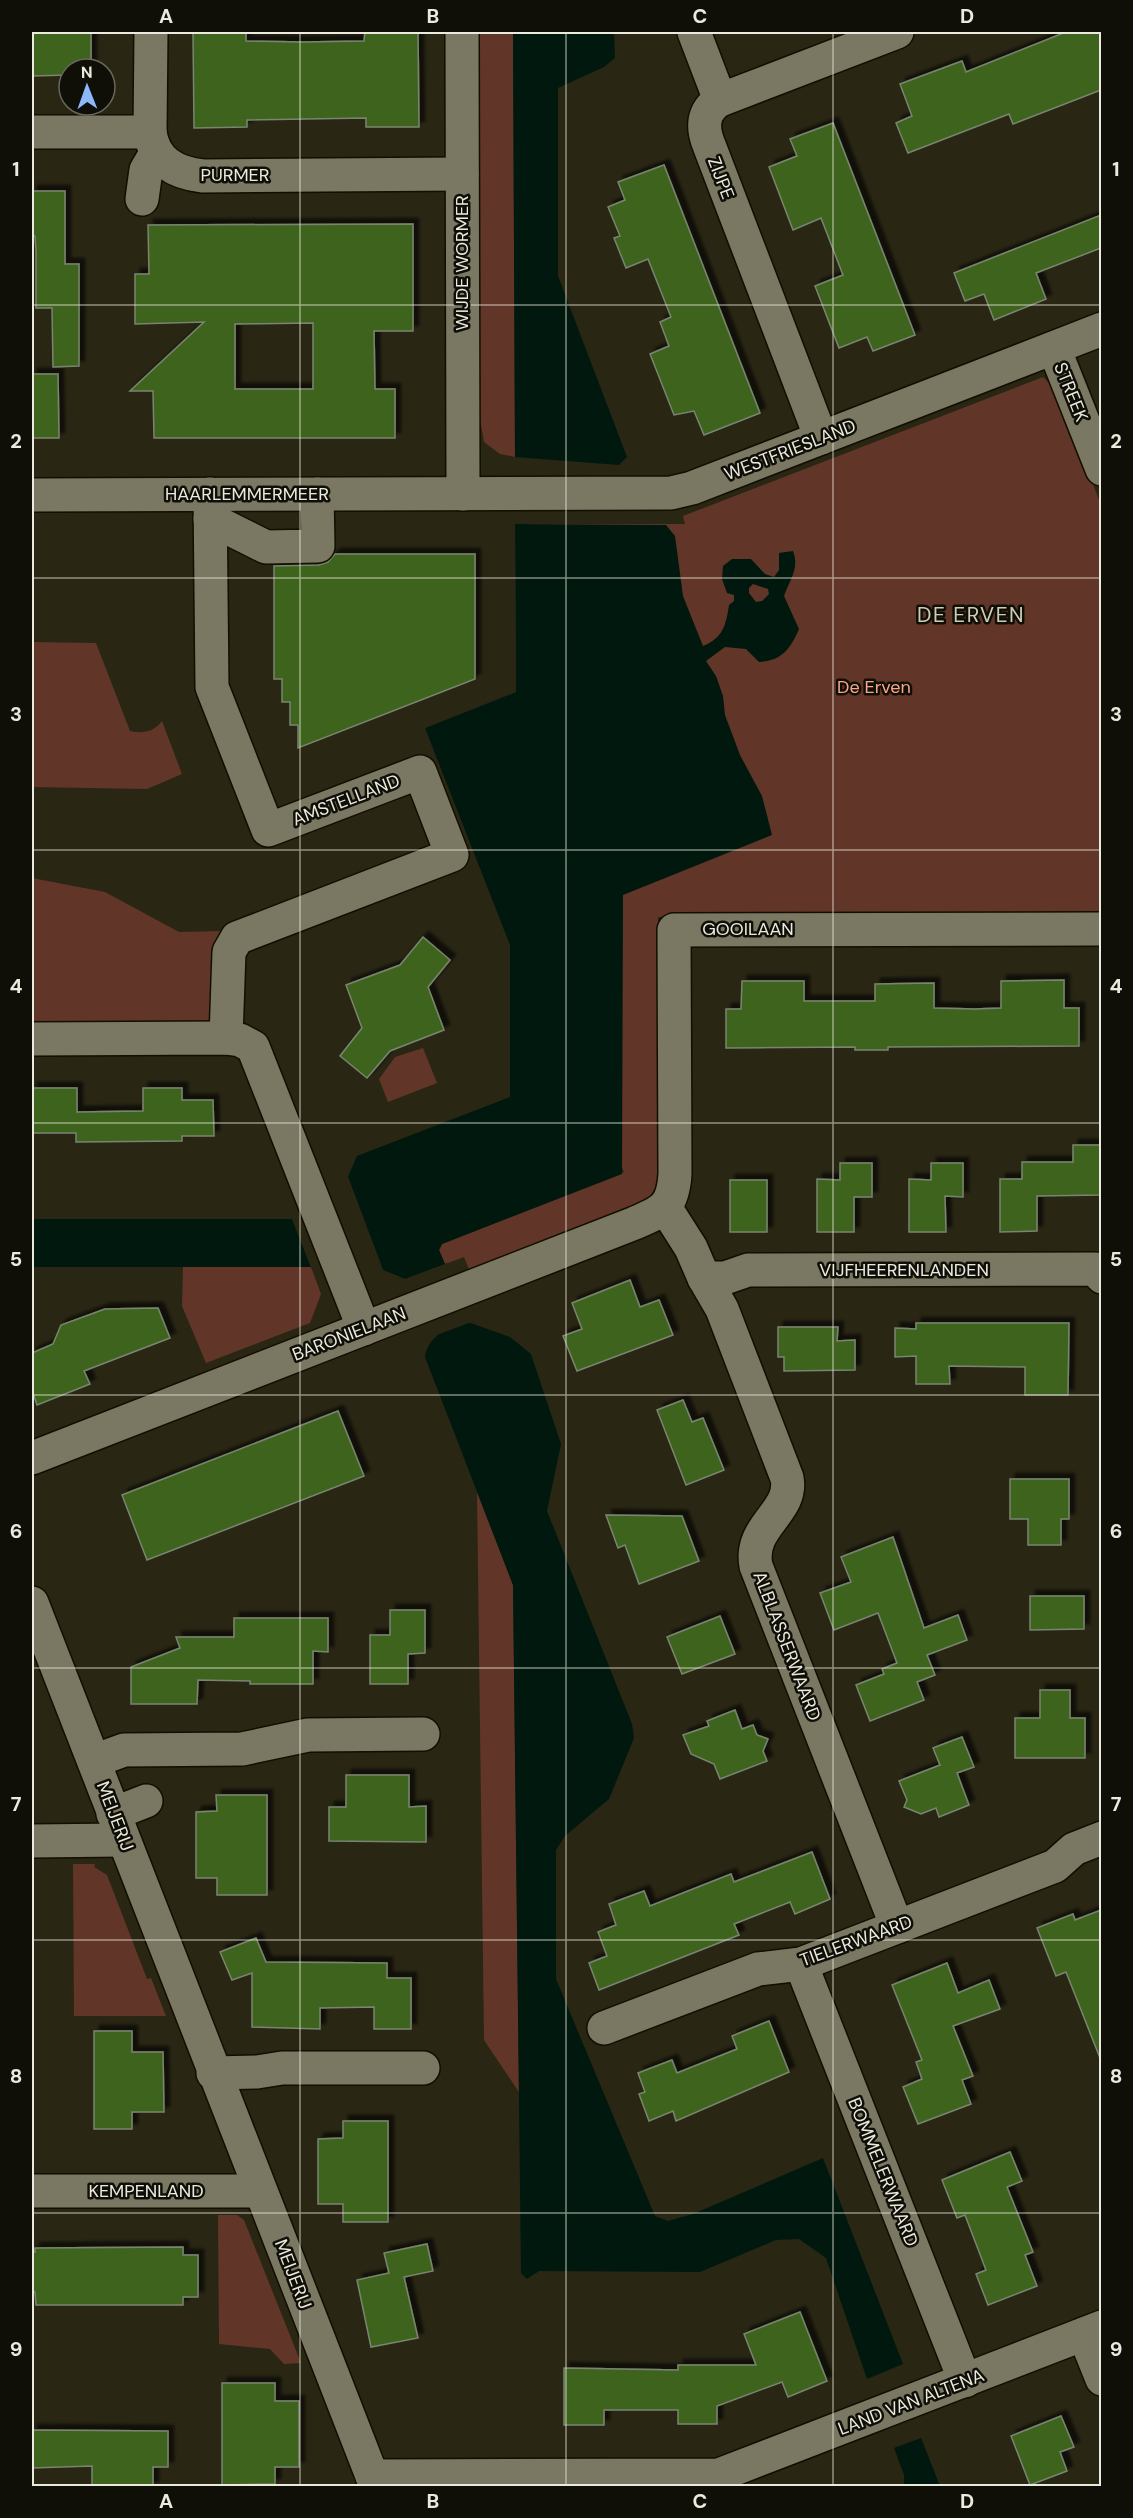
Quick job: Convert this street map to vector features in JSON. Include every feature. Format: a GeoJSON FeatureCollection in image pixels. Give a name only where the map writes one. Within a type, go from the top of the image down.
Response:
{"type":"FeatureCollection","features":[{"type":"Feature","properties":{"kind":"street"},"geometry":{"type":"LineString","coordinates":[[142,199],[153,142],[151,32]]}},
{"type":"Feature","properties":{"kind":"street","name":"WIJDE WORMER"},"geometry":{"type":"LineString","coordinates":[[462,32],[463,494]]}},
{"type":"Feature","properties":{"kind":"street"},"geometry":{"type":"LineString","coordinates":[[694,32],[720,100],[897,32]]}},
{"type":"Feature","properties":{"kind":"street","name":"ZIJPE"},"geometry":{"type":"LineString","coordinates":[[720,100],[707,114],[704,132],[821,438]]}},
{"type":"Feature","properties":{"kind":"street"},"geometry":{"type":"LineString","coordinates":[[32,132],[153,142]]}},
{"type":"Feature","properties":{"kind":"street","name":"PURMER"},"geometry":{"type":"LineString","coordinates":[[153,142],[170,168],[185,174],[203,176],[462,174]]}},
{"type":"Feature","properties":{"kind":"street","name":"WESTFRIESLAND"},"geometry":{"type":"LineString","coordinates":[[463,494],[658,494],[681,491],[821,438],[1063,336],[1101,329]]}},
{"type":"Feature","properties":{"kind":"street","name":"STREEK"},"geometry":{"type":"LineString","coordinates":[[1063,336],[1101,469]]}},
{"type":"Feature","properties":{"kind":"street"},"geometry":{"type":"LineString","coordinates":[[210,506],[266,547],[318,546],[317,494]]}},
{"type":"Feature","properties":{"kind":"street","name":"HAARLEMMERMEER"},"geometry":{"type":"LineString","coordinates":[[32,495],[210,506],[317,494],[463,494]]}},
{"type":"Feature","properties":{"kind":"street","name":"AMSTELLAND"},"geometry":{"type":"LineString","coordinates":[[210,506],[212,687],[268,830],[420,772],[452,855],[237,938],[229,952],[226,1038]]}},
{"type":"Feature","properties":{"kind":"street","name":"GOOILAAN"},"geometry":{"type":"LineString","coordinates":[[665,1208],[672,1197],[675,1174],[674,930],[823,942],[1101,929]]}},
{"type":"Feature","properties":{"kind":"street"},"geometry":{"type":"LineString","coordinates":[[32,1039],[226,1038],[246,1042],[256,1051],[364,1329]]}},
{"type":"Feature","properties":{"kind":"street","name":"ALBLASSERWAARD"},"geometry":{"type":"LineString","coordinates":[[665,1208],[691,1248],[704,1278],[722,1309],[789,1483],[783,1503],[757,1540],[756,1566],[897,1927]]}},
{"type":"Feature","properties":{"kind":"street","name":"BARONIELAAN"},"geometry":{"type":"LineString","coordinates":[[32,1458],[635,1223],[665,1208]]}},
{"type":"Feature","properties":{"kind":"street","name":"VIJFHEERENLANDEN"},"geometry":{"type":"LineString","coordinates":[[704,1278],[724,1278],[748,1270],[1095,1269],[1101,1277]]}},
{"type":"Feature","properties":{"kind":"street","name":"MEIJERIJ"},"geometry":{"type":"LineString","coordinates":[[32,1603],[260,2191],[284,2218],[369,2481]]}},
{"type":"Feature","properties":{"kind":"street","name":"MEIJERIJ"},"geometry":{"type":"LineString","coordinates":[[94,1761],[124,1750],[242,1749],[308,1735],[424,1731]]}},
{"type":"Feature","properties":{"kind":"street"},"geometry":{"type":"LineString","coordinates":[[32,1841],[118,1827],[146,1801]]}},
{"type":"Feature","properties":{"kind":"street","name":"TIELERWAARD"},"geometry":{"type":"LineString","coordinates":[[604,2028],[758,1969],[801,1964],[1055,1866],[1074,1849],[1101,1838]]}},
{"type":"Feature","properties":{"kind":"street","name":"BOMMELERWAARD"},"geometry":{"type":"LineString","coordinates":[[801,1964],[965,2381]]}},
{"type":"Feature","properties":{"kind":"street"},"geometry":{"type":"LineString","coordinates":[[213,2073],[257,2072],[282,2068],[423,2068]]}},
{"type":"Feature","properties":{"kind":"street","name":"KEMPENLAND"},"geometry":{"type":"LineString","coordinates":[[32,2191],[260,2191]]}},
{"type":"Feature","properties":{"kind":"street"},"geometry":{"type":"LineString","coordinates":[[1093,2330],[1101,2379]]}},
{"type":"Feature","properties":{"kind":"street","name":"LAND VAN ALTENA"},"geometry":{"type":"LineString","coordinates":[[369,2481],[719,2481],[1093,2330]]}},
{"type":"Feature","properties":{"kind":"green space"},"geometry":{"type":"Polygon","coordinates":[[[477,32],[513,32],[515,457],[500,454],[484,442],[480,420],[477,32]]]}},
{"type":"Feature","properties":{"kind":"green space","name":"De Erven"},"geometry":{"type":"Polygon","coordinates":[[[1043,377],[1057,391],[1101,505],[1101,914],[658,917],[659,1170],[652,1193],[642,1204],[470,1272],[464,1257],[445,1264],[439,1250],[442,1244],[624,1172],[425,728],[516,692],[515,524],[685,524],[683,516],[1043,377]]]}},
{"type":"Feature","properties":{"kind":"green space"},"geometry":{"type":"Polygon","coordinates":[[[32,642],[96,643],[130,731],[148,731],[162,721],[182,774],[147,789],[32,787],[32,642]]]}},
{"type":"Feature","properties":{"kind":"green space"},"geometry":{"type":"Polygon","coordinates":[[[32,878],[105,892],[179,932],[222,931],[217,940],[212,1019],[209,1022],[32,1027],[32,878]]]}},
{"type":"Feature","properties":{"kind":"green space"},"geometry":{"type":"Polygon","coordinates":[[[423,1048],[437,1083],[388,1102],[379,1079],[395,1057],[423,1048]]]}},
{"type":"Feature","properties":{"kind":"green space"},"geometry":{"type":"Polygon","coordinates":[[[183,1267],[311,1267],[321,1294],[310,1323],[206,1363],[182,1306],[183,1267]]]}},
{"type":"Feature","properties":{"kind":"green space"},"geometry":{"type":"Polygon","coordinates":[[[477,1492],[513,1585],[519,2092],[484,2040],[477,1492]]]}},
{"type":"Feature","properties":{"kind":"green space"},"geometry":{"type":"Polygon","coordinates":[[[73,1864],[95,1864],[94,1867],[107,1875],[147,1979],[151,1978],[166,2016],[74,2016],[73,1864]]]}},
{"type":"Feature","properties":{"kind":"green space"},"geometry":{"type":"Polygon","coordinates":[[[218,2215],[237,2215],[244,2220],[301,2363],[284,2364],[270,2349],[219,2344],[218,2215]]]}},
{"type":"Feature","properties":{"kind":"shaded area"},"geometry":{"type":"Polygon","coordinates":[[[513,32],[614,32],[615,58],[604,67],[558,88],[558,276],[627,457],[619,465],[515,457],[513,32]]]}},
{"type":"Feature","properties":{"kind":"shaded area"},"geometry":{"type":"Polygon","coordinates":[[[515,524],[666,525],[675,536],[683,596],[703,646],[719,635],[725,625],[729,605],[734,601],[734,595],[727,593],[722,579],[723,566],[732,559],[751,559],[765,574],[774,577],[779,570],[779,553],[793,551],[795,569],[784,596],[799,629],[789,648],[774,659],[759,662],[746,649],[725,647],[706,661],[716,676],[723,696],[725,715],[740,755],[762,796],[772,835],[623,895],[622,1174],[442,1244],[439,1250],[445,1264],[405,1279],[383,1270],[348,1177],[357,1156],[510,1097],[510,945],[425,728],[516,692],[515,524]],[[753,584],[749,588],[749,593],[756,602],[762,601],[769,594],[768,589],[753,584]]]}},
{"type":"Feature","properties":{"kind":"shaded area"},"geometry":{"type":"Polygon","coordinates":[[[32,1219],[292,1219],[311,1267],[32,1267],[32,1219]]]}},
{"type":"Feature","properties":{"kind":"shaded area"},"geometry":{"type":"Polygon","coordinates":[[[465,1321],[510,1337],[531,1354],[561,1444],[547,1511],[632,1724],[634,1738],[609,1799],[565,1836],[556,1850],[556,1979],[655,2216],[668,2221],[693,2214],[823,2158],[903,2364],[867,2379],[826,2258],[799,2239],[776,2240],[700,2272],[539,2271],[527,2279],[521,2273],[513,1585],[425,1357],[434,1338],[465,1321]]]}},
{"type":"Feature","properties":{"kind":"shaded area"},"geometry":{"type":"Polygon","coordinates":[[[921,2438],[940,2486],[904,2486],[904,2475],[894,2448],[921,2438]]]}},
{"type":"Feature","properties":{"kind":"pier"},"geometry":{"type":"Polygon","coordinates":[[[350,1165],[348,1177],[383,1270],[405,1279],[448,1263],[448,1267],[406,1282],[381,1271],[345,1178],[350,1165]]]}},
{"type":"Feature","properties":{"kind":"pier"},"geometry":{"type":"Polygon","coordinates":[[[291,1216],[295,1218],[314,1267],[312,1270],[291,1216]]]}},
{"type":"Feature","properties":{"kind":"pier"},"geometry":{"type":"Polygon","coordinates":[[[464,1318],[474,1321],[429,1338],[447,1325],[464,1318]]]}},
{"type":"Feature","properties":{"kind":"building"},"geometry":{"type":"Polygon","coordinates":[[[32,32],[91,32],[91,57],[57,57],[57,75],[32,76],[32,32]]]}},
{"type":"Feature","properties":{"kind":"building"},"geometry":{"type":"Polygon","coordinates":[[[193,32],[246,32],[246,41],[303,42],[364,41],[365,32],[418,32],[419,127],[366,127],[366,118],[247,120],[247,127],[194,128],[193,32]]]}},
{"type":"Feature","properties":{"kind":"building"},"geometry":{"type":"Polygon","coordinates":[[[1066,32],[1101,32],[1101,90],[1013,124],[1009,114],[908,153],[896,123],[912,116],[900,84],[962,61],[966,72],[1066,32]]]}},
{"type":"Feature","properties":{"kind":"building"},"geometry":{"type":"Polygon","coordinates":[[[833,123],[915,335],[873,351],[867,337],[839,348],[815,286],[843,275],[821,218],[793,230],[769,167],[797,156],[790,139],[833,123]]]}},
{"type":"Feature","properties":{"kind":"building"},"geometry":{"type":"Polygon","coordinates":[[[664,165],[760,413],[704,435],[694,411],[674,415],[650,354],[669,346],[660,322],[671,317],[648,259],[626,268],[614,238],[620,236],[608,207],[625,200],[618,182],[664,165]]]}},
{"type":"Feature","properties":{"kind":"building"},"geometry":{"type":"Polygon","coordinates":[[[32,191],[65,191],[65,264],[79,264],[79,366],[53,367],[52,308],[36,308],[36,251],[35,236],[32,236],[32,191]]]}},
{"type":"Feature","properties":{"kind":"building"},"geometry":{"type":"Polygon","coordinates":[[[1101,215],[1101,248],[1036,273],[1046,299],[994,320],[984,294],[965,301],[954,273],[1101,215]]]}},
{"type":"Feature","properties":{"kind":"building"},"geometry":{"type":"Polygon","coordinates":[[[413,224],[413,331],[374,331],[375,389],[395,389],[395,438],[154,438],[153,391],[130,391],[204,322],[135,324],[135,274],[149,274],[148,225],[413,224]],[[313,323],[235,324],[235,389],[313,389],[313,323]]]}},
{"type":"Feature","properties":{"kind":"building"},"geometry":{"type":"Polygon","coordinates":[[[32,374],[58,374],[59,438],[32,438],[32,374]]]}},
{"type":"Feature","properties":{"kind":"building"},"geometry":{"type":"Polygon","coordinates":[[[335,554],[475,554],[475,679],[298,748],[298,725],[290,725],[290,702],[282,702],[282,679],[274,679],[274,566],[319,565],[328,562],[335,554]]]}},
{"type":"Feature","properties":{"kind":"building"},"geometry":{"type":"Polygon","coordinates":[[[423,937],[450,960],[428,987],[444,1030],[390,1051],[367,1078],[340,1056],[362,1028],[346,985],[400,965],[423,937]]]}},
{"type":"Feature","properties":{"kind":"building"},"geometry":{"type":"Polygon","coordinates":[[[1064,980],[1064,1008],[1079,1008],[1079,1046],[888,1047],[888,1050],[855,1050],[855,1047],[726,1048],[726,1009],[741,1009],[742,981],[804,981],[804,1001],[875,1001],[875,984],[934,983],[934,1008],[975,1009],[1001,1008],[1001,981],[1064,980]]]}},
{"type":"Feature","properties":{"kind":"building"},"geometry":{"type":"Polygon","coordinates":[[[32,1088],[77,1088],[77,1112],[143,1111],[143,1088],[182,1088],[182,1100],[213,1100],[214,1136],[182,1136],[182,1141],[76,1142],[76,1133],[32,1133],[32,1088]]]}},
{"type":"Feature","properties":{"kind":"building"},"geometry":{"type":"Polygon","coordinates":[[[1073,1145],[1101,1145],[1101,1195],[1037,1196],[1037,1231],[1000,1232],[1000,1179],[1022,1179],[1022,1162],[1073,1162],[1073,1145]]]}},
{"type":"Feature","properties":{"kind":"building"},"geometry":{"type":"Polygon","coordinates":[[[840,1163],[872,1163],[872,1197],[854,1197],[854,1232],[817,1232],[817,1179],[840,1180],[840,1163]]]}},
{"type":"Feature","properties":{"kind":"building"},"geometry":{"type":"Polygon","coordinates":[[[931,1163],[963,1163],[963,1197],[945,1196],[946,1232],[909,1232],[909,1179],[931,1180],[931,1163]]]}},
{"type":"Feature","properties":{"kind":"building"},"geometry":{"type":"Polygon","coordinates":[[[730,1180],[767,1180],[767,1232],[730,1232],[730,1180]]]}},
{"type":"Feature","properties":{"kind":"building"},"geometry":{"type":"Polygon","coordinates":[[[630,1280],[640,1307],[659,1300],[673,1335],[577,1371],[563,1336],[582,1329],[572,1303],[630,1280]]]}},
{"type":"Feature","properties":{"kind":"building"},"geometry":{"type":"Polygon","coordinates":[[[158,1308],[170,1338],[84,1371],[90,1384],[37,1405],[32,1390],[32,1353],[53,1344],[61,1325],[105,1309],[158,1308]]]}},
{"type":"Feature","properties":{"kind":"building"},"geometry":{"type":"Polygon","coordinates":[[[916,1323],[1069,1323],[1068,1395],[1025,1395],[1025,1367],[949,1366],[950,1384],[916,1384],[916,1356],[895,1357],[895,1328],[916,1329],[916,1323]]]}},
{"type":"Feature","properties":{"kind":"building"},"geometry":{"type":"Polygon","coordinates":[[[778,1327],[838,1327],[837,1341],[855,1340],[855,1370],[784,1371],[784,1357],[778,1357],[778,1327]]]}},
{"type":"Feature","properties":{"kind":"building"},"geometry":{"type":"Polygon","coordinates":[[[683,1400],[692,1422],[703,1418],[724,1470],[686,1485],[657,1410],[683,1400]]]}},
{"type":"Feature","properties":{"kind":"building"},"geometry":{"type":"Polygon","coordinates":[[[338,1411],[364,1476],[147,1560],[122,1495],[338,1411]]]}},
{"type":"Feature","properties":{"kind":"building"},"geometry":{"type":"Polygon","coordinates":[[[1010,1479],[1069,1479],[1069,1519],[1061,1519],[1061,1545],[1028,1545],[1028,1519],[1010,1519],[1010,1479]]]}},
{"type":"Feature","properties":{"kind":"building"},"geometry":{"type":"Polygon","coordinates":[[[606,1515],[682,1516],[699,1561],[639,1584],[625,1545],[618,1548],[606,1515]]]}},
{"type":"Feature","properties":{"kind":"building"},"geometry":{"type":"Polygon","coordinates":[[[893,1537],[924,1628],[958,1615],[967,1640],[927,1655],[935,1675],[917,1682],[924,1700],[870,1721],[856,1685],[884,1674],[882,1669],[897,1663],[878,1613],[834,1630],[820,1593],[851,1582],[841,1557],[893,1537]]]}},
{"type":"Feature","properties":{"kind":"building"},"geometry":{"type":"Polygon","coordinates":[[[1030,1596],[1084,1596],[1084,1629],[1030,1630],[1030,1596]]]}},
{"type":"Feature","properties":{"kind":"building"},"geometry":{"type":"Polygon","coordinates":[[[390,1610],[425,1610],[425,1653],[408,1654],[408,1684],[370,1684],[370,1635],[390,1635],[390,1610]]]}},
{"type":"Feature","properties":{"kind":"building"},"geometry":{"type":"Polygon","coordinates":[[[720,1616],[735,1654],[682,1674],[667,1637],[720,1616]]]}},
{"type":"Feature","properties":{"kind":"building"},"geometry":{"type":"Polygon","coordinates":[[[234,1618],[328,1618],[328,1652],[313,1651],[313,1684],[250,1684],[250,1681],[198,1680],[197,1704],[131,1704],[131,1667],[180,1648],[176,1637],[234,1637],[234,1618]]]}},
{"type":"Feature","properties":{"kind":"building"},"geometry":{"type":"Polygon","coordinates":[[[1040,1690],[1070,1690],[1070,1718],[1085,1718],[1085,1758],[1015,1758],[1015,1718],[1040,1718],[1040,1690]]]}},
{"type":"Feature","properties":{"kind":"building"},"geometry":{"type":"Polygon","coordinates":[[[735,1710],[742,1729],[753,1725],[757,1735],[768,1739],[763,1751],[767,1761],[720,1779],[714,1764],[691,1754],[683,1735],[709,1726],[707,1721],[735,1710]]]}},
{"type":"Feature","properties":{"kind":"building"},"geometry":{"type":"Polygon","coordinates":[[[962,1737],[974,1767],[957,1773],[969,1805],[939,1817],[936,1808],[921,1814],[904,1807],[907,1800],[899,1781],[940,1765],[933,1748],[962,1737]]]}},
{"type":"Feature","properties":{"kind":"building"},"geometry":{"type":"Polygon","coordinates":[[[346,1775],[409,1775],[409,1807],[426,1806],[426,1842],[329,1841],[329,1807],[346,1807],[346,1775]]]}},
{"type":"Feature","properties":{"kind":"building"},"geometry":{"type":"Polygon","coordinates":[[[216,1795],[267,1795],[267,1895],[217,1895],[217,1878],[196,1878],[196,1812],[217,1811],[216,1795]]]}},
{"type":"Feature","properties":{"kind":"building"},"geometry":{"type":"Polygon","coordinates":[[[812,1852],[830,1899],[795,1914],[790,1902],[734,1924],[739,1935],[599,1990],[589,1963],[607,1956],[598,1932],[616,1925],[609,1904],[644,1891],[650,1906],[731,1874],[734,1882],[812,1852]]]}},
{"type":"Feature","properties":{"kind":"building"},"geometry":{"type":"Polygon","coordinates":[[[1101,1910],[1100,2058],[1066,1972],[1056,1976],[1037,1928],[1073,1914],[1075,1920],[1101,1910]]]}},
{"type":"Feature","properties":{"kind":"building"},"geometry":{"type":"Polygon","coordinates":[[[256,1938],[266,1962],[387,1963],[387,1978],[411,1978],[411,2029],[374,2029],[374,2007],[320,2008],[320,2029],[252,2027],[252,1973],[232,1980],[220,1952],[256,1938]]]}},
{"type":"Feature","properties":{"kind":"building"},"geometry":{"type":"Polygon","coordinates":[[[947,1963],[958,1993],[989,1980],[1000,2009],[953,2026],[973,2076],[962,2080],[971,2104],[918,2124],[903,2087],[922,2079],[916,2062],[922,2060],[892,1985],[947,1963]]]}},
{"type":"Feature","properties":{"kind":"building"},"geometry":{"type":"Polygon","coordinates":[[[769,2021],[789,2072],[676,2121],[673,2111],[649,2121],[639,2094],[645,2092],[638,2073],[672,2060],[677,2073],[737,2049],[732,2036],[769,2021]]]}},
{"type":"Feature","properties":{"kind":"building"},"geometry":{"type":"Polygon","coordinates":[[[94,2031],[132,2031],[132,2052],[163,2052],[164,2112],[132,2112],[132,2129],[94,2129],[94,2031]]]}},
{"type":"Feature","properties":{"kind":"building"},"geometry":{"type":"Polygon","coordinates":[[[343,2121],[388,2121],[388,2222],[343,2222],[343,2204],[318,2204],[318,2139],[343,2138],[343,2121]]]}},
{"type":"Feature","properties":{"kind":"building"},"geometry":{"type":"Polygon","coordinates":[[[1010,2152],[1022,2181],[1007,2187],[1033,2252],[1025,2255],[1037,2286],[988,2305],[976,2274],[986,2270],[965,2215],[957,2218],[942,2180],[1010,2152]]]}},
{"type":"Feature","properties":{"kind":"building"},"geometry":{"type":"Polygon","coordinates":[[[427,2244],[433,2271],[404,2277],[418,2338],[371,2347],[357,2280],[389,2273],[384,2253],[427,2244]]]}},
{"type":"Feature","properties":{"kind":"building"},"geometry":{"type":"Polygon","coordinates":[[[183,2247],[183,2255],[198,2255],[198,2297],[183,2297],[183,2305],[36,2305],[35,2292],[32,2292],[32,2252],[35,2252],[35,2248],[183,2247]]]}},
{"type":"Feature","properties":{"kind":"building"},"geometry":{"type":"Polygon","coordinates":[[[800,2312],[827,2381],[788,2397],[782,2382],[717,2406],[717,2424],[678,2424],[678,2410],[604,2410],[604,2425],[564,2425],[564,2368],[678,2370],[678,2365],[756,2365],[744,2334],[800,2312]]]}},
{"type":"Feature","properties":{"kind":"building"},"geometry":{"type":"Polygon","coordinates":[[[222,2383],[275,2383],[275,2401],[299,2401],[299,2467],[275,2467],[275,2484],[222,2485],[222,2383]]]}},
{"type":"Feature","properties":{"kind":"building"},"geometry":{"type":"Polygon","coordinates":[[[1061,2416],[1074,2447],[1060,2452],[1067,2471],[1030,2485],[1011,2436],[1061,2416]]]}},
{"type":"Feature","properties":{"kind":"building"},"geometry":{"type":"Polygon","coordinates":[[[32,2430],[168,2431],[168,2467],[153,2467],[153,2487],[92,2487],[92,2466],[32,2468],[32,2430]]]}},
{"type":"Feature","properties":{"kind":"district","name":"DE ERVEN"},"geometry":{"type":"Point","coordinates":[971,615]}}]}
